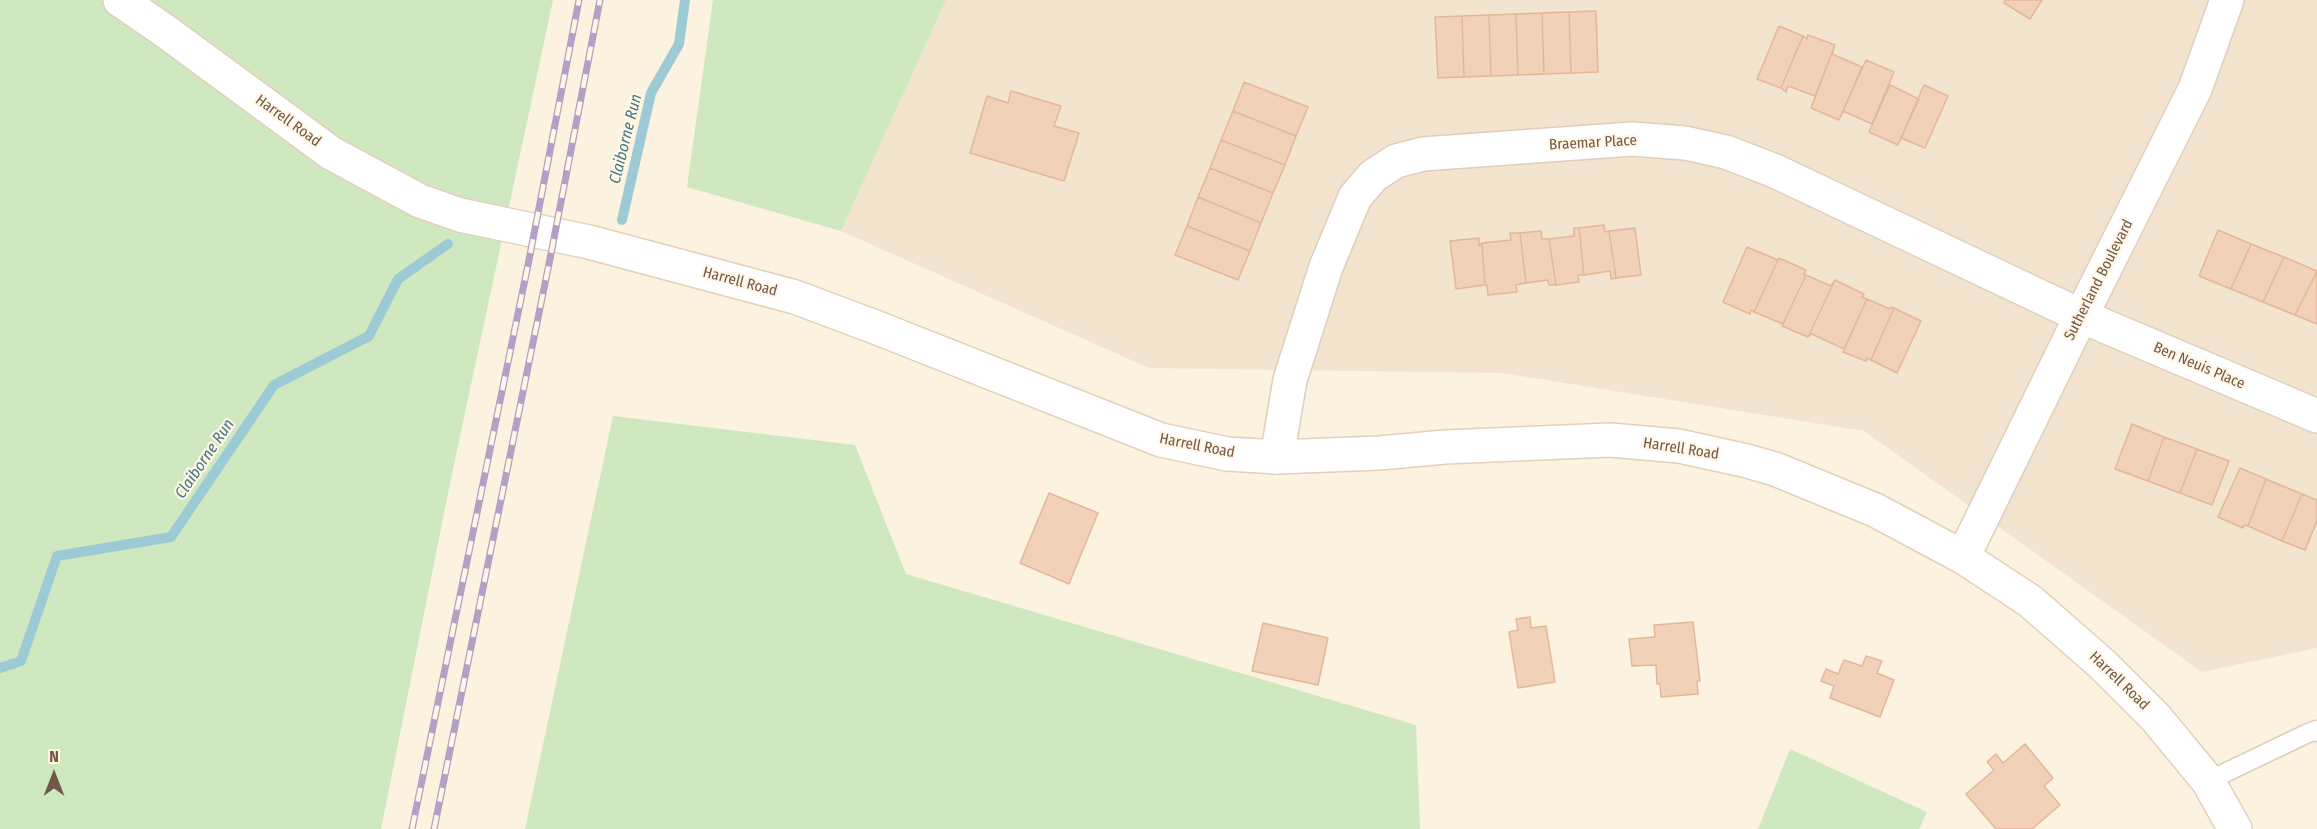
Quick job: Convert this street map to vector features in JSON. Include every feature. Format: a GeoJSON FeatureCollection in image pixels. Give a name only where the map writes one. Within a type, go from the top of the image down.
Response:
{"type":"FeatureCollection","features":[{"type":"Feature","properties":{"kind":"street","name":"Harrell Road"},"geometry":{"type":"LineString","coordinates":[[120,0],[331,153],[420,201],[460,214],[589,242],[795,297],[1161,440],[1227,454],[1277,457],[1610,440],[1679,447],[1775,469],[1875,510],[1963,557],[2030,601],[2102,664],[2156,718],[2208,781],[2235,829]]}},
{"type":"Feature","properties":{"kind":"street","name":"Sutherland Boulevard"},"geometry":{"type":"LineString","coordinates":[[1963,557],[2195,89],[2227,0]]}},
{"type":"Feature","properties":{"kind":"street","name":"Braemar Place"},"geometry":{"type":"LineString","coordinates":[[1277,457],[1290,380],[1326,267],[1355,197],[1373,176],[1396,161],[1423,154],[1632,139],[1685,143],[1726,152],[1775,171],[2081,316]]}},
{"type":"Feature","properties":{"kind":"street","name":"Ben Neuis Place"},"geometry":{"type":"LineString","coordinates":[[2081,316],[2317,416]]}},
{"type":"Feature","properties":{"kind":"lane"},"geometry":{"type":"LineString","coordinates":[[2208,781],[2317,731]]}},
{"type":"Feature","properties":{"kind":"shaded area"},"geometry":{"type":"Polygon","coordinates":[[[946,0],[2317,0],[2317,648],[2202,672],[1864,431],[1502,373],[1149,368],[841,231],[946,0]]]}},
{"type":"Feature","properties":{"kind":"green space"},"geometry":{"type":"Polygon","coordinates":[[[0,0],[553,0],[449,488],[381,829],[0,829],[0,0]]]}},
{"type":"Feature","properties":{"kind":"green space"},"geometry":{"type":"Polygon","coordinates":[[[713,0],[946,0],[841,231],[687,187],[713,0]]]}},
{"type":"Feature","properties":{"kind":"green space"},"geometry":{"type":"Polygon","coordinates":[[[613,416],[855,445],[906,574],[1416,725],[1420,829],[525,829],[613,416]]]}},
{"type":"Feature","properties":{"kind":"green space"},"geometry":{"type":"Polygon","coordinates":[[[1790,749],[1927,812],[1919,829],[1758,829],[1790,749]]]}},
{"type":"Feature","properties":{"kind":"building"},"geometry":{"type":"Polygon","coordinates":[[[2005,0],[2042,0],[2030,19],[2004,3],[2005,0]]]}},
{"type":"Feature","properties":{"kind":"building"},"geometry":{"type":"Polygon","coordinates":[[[1596,11],[1598,72],[1571,73],[1569,12],[1596,11]]]}},
{"type":"Feature","properties":{"kind":"building"},"geometry":{"type":"Polygon","coordinates":[[[1569,12],[1571,73],[1544,74],[1542,13],[1569,12]]]}},
{"type":"Feature","properties":{"kind":"building"},"geometry":{"type":"Polygon","coordinates":[[[1542,13],[1544,74],[1518,75],[1516,14],[1542,13]]]}},
{"type":"Feature","properties":{"kind":"building"},"geometry":{"type":"Polygon","coordinates":[[[1516,14],[1518,75],[1491,76],[1489,15],[1516,14]]]}},
{"type":"Feature","properties":{"kind":"building"},"geometry":{"type":"Polygon","coordinates":[[[1489,15],[1491,76],[1464,77],[1462,16],[1489,15]]]}},
{"type":"Feature","properties":{"kind":"building"},"geometry":{"type":"Polygon","coordinates":[[[1462,16],[1464,77],[1438,78],[1435,17],[1462,16]]]}},
{"type":"Feature","properties":{"kind":"building"},"geometry":{"type":"Polygon","coordinates":[[[1779,26],[1803,36],[1781,88],[1757,79],[1779,26]]]}},
{"type":"Feature","properties":{"kind":"building"},"geometry":{"type":"Polygon","coordinates":[[[1808,35],[1835,45],[1815,96],[1788,86],[1786,92],[1781,88],[1803,36],[1807,39],[1808,35]]]}},
{"type":"Feature","properties":{"kind":"building"},"geometry":{"type":"Polygon","coordinates":[[[1835,45],[1832,54],[1862,67],[1839,120],[1811,108],[1835,45]]]}},
{"type":"Feature","properties":{"kind":"building"},"geometry":{"type":"Polygon","coordinates":[[[1866,60],[1894,72],[1872,124],[1843,111],[1866,60]]]}},
{"type":"Feature","properties":{"kind":"building"},"geometry":{"type":"Polygon","coordinates":[[[1244,82],[1308,107],[1296,136],[1233,111],[1244,82]]]}},
{"type":"Feature","properties":{"kind":"building"},"geometry":{"type":"Polygon","coordinates":[[[1890,85],[1919,99],[1898,145],[1869,132],[1890,85]]]}},
{"type":"Feature","properties":{"kind":"building"},"geometry":{"type":"Polygon","coordinates":[[[1924,85],[1948,96],[1925,148],[1901,138],[1924,85]]]}},
{"type":"Feature","properties":{"kind":"building"},"geometry":{"type":"Polygon","coordinates":[[[1011,91],[1061,106],[1054,126],[1079,133],[1064,181],[970,153],[987,96],[1008,103],[1011,91]]]}},
{"type":"Feature","properties":{"kind":"building"},"geometry":{"type":"Polygon","coordinates":[[[1233,111],[1296,136],[1285,165],[1221,140],[1233,111]]]}},
{"type":"Feature","properties":{"kind":"building"},"geometry":{"type":"Polygon","coordinates":[[[1221,140],[1285,165],[1273,193],[1210,168],[1221,140]]]}},
{"type":"Feature","properties":{"kind":"building"},"geometry":{"type":"Polygon","coordinates":[[[1210,168],[1273,193],[1261,223],[1198,197],[1210,168]]]}},
{"type":"Feature","properties":{"kind":"building"},"geometry":{"type":"Polygon","coordinates":[[[1198,197],[1261,223],[1250,251],[1187,226],[1198,197]]]}},
{"type":"Feature","properties":{"kind":"building"},"geometry":{"type":"Polygon","coordinates":[[[1604,225],[1605,232],[1609,231],[1616,278],[1611,279],[1610,271],[1584,275],[1579,228],[1604,225]]]}},
{"type":"Feature","properties":{"kind":"building"},"geometry":{"type":"Polygon","coordinates":[[[1187,226],[1250,251],[1238,280],[1175,255],[1187,226]]]}},
{"type":"Feature","properties":{"kind":"building"},"geometry":{"type":"Polygon","coordinates":[[[1574,228],[1579,228],[1584,275],[1578,275],[1579,282],[1556,285],[1549,239],[1574,236],[1574,228]]]}},
{"type":"Feature","properties":{"kind":"building"},"geometry":{"type":"Polygon","coordinates":[[[1635,228],[1641,275],[1616,278],[1609,231],[1635,228]]]}},
{"type":"Feature","properties":{"kind":"building"},"geometry":{"type":"Polygon","coordinates":[[[2218,230],[2251,244],[2231,289],[2199,276],[2218,230]]]}},
{"type":"Feature","properties":{"kind":"building"},"geometry":{"type":"Polygon","coordinates":[[[1541,231],[1542,239],[1549,239],[1556,285],[1549,285],[1548,280],[1526,283],[1520,233],[1541,231]]]}},
{"type":"Feature","properties":{"kind":"building"},"geometry":{"type":"Polygon","coordinates":[[[1510,233],[1520,233],[1526,283],[1516,285],[1517,292],[1488,295],[1487,285],[1485,285],[1482,243],[1511,240],[1510,233]]]}},
{"type":"Feature","properties":{"kind":"building"},"geometry":{"type":"Polygon","coordinates":[[[1479,238],[1479,246],[1482,243],[1485,285],[1456,289],[1450,241],[1479,238]]]}},
{"type":"Feature","properties":{"kind":"building"},"geometry":{"type":"Polygon","coordinates":[[[2251,244],[2284,257],[2263,302],[2231,289],[2251,244]]]}},
{"type":"Feature","properties":{"kind":"building"},"geometry":{"type":"Polygon","coordinates":[[[1747,247],[1778,260],[1754,312],[1751,310],[1750,314],[1723,302],[1747,247]]]}},
{"type":"Feature","properties":{"kind":"building"},"geometry":{"type":"Polygon","coordinates":[[[2284,257],[2317,271],[2295,315],[2263,302],[2284,257]]]}},
{"type":"Feature","properties":{"kind":"building"},"geometry":{"type":"Polygon","coordinates":[[[1779,258],[1806,270],[1804,274],[1806,275],[1783,324],[1754,312],[1779,258]]]}},
{"type":"Feature","properties":{"kind":"building"},"geometry":{"type":"Polygon","coordinates":[[[2317,271],[2317,324],[2295,315],[2317,271]]]}},
{"type":"Feature","properties":{"kind":"building"},"geometry":{"type":"Polygon","coordinates":[[[1806,275],[1831,286],[1835,280],[1808,337],[1782,326],[1806,275]]]}},
{"type":"Feature","properties":{"kind":"building"},"geometry":{"type":"Polygon","coordinates":[[[1835,280],[1864,294],[1862,297],[1867,299],[1844,349],[1812,334],[1808,337],[1835,280]]]}},
{"type":"Feature","properties":{"kind":"building"},"geometry":{"type":"Polygon","coordinates":[[[1867,299],[1890,309],[1894,308],[1871,360],[1867,358],[1866,361],[1843,352],[1867,299]]]}},
{"type":"Feature","properties":{"kind":"building"},"geometry":{"type":"Polygon","coordinates":[[[1894,308],[1921,321],[1897,373],[1871,360],[1894,308]]]}},
{"type":"Feature","properties":{"kind":"building"},"geometry":{"type":"Polygon","coordinates":[[[2132,424],[2164,437],[2148,481],[2115,469],[2132,424]]]}},
{"type":"Feature","properties":{"kind":"building"},"geometry":{"type":"Polygon","coordinates":[[[2164,437],[2197,449],[2180,493],[2148,481],[2164,437]]]}},
{"type":"Feature","properties":{"kind":"building"},"geometry":{"type":"Polygon","coordinates":[[[2197,449],[2229,461],[2212,505],[2180,493],[2197,449]]]}},
{"type":"Feature","properties":{"kind":"building"},"geometry":{"type":"Polygon","coordinates":[[[2240,468],[2266,479],[2248,526],[2244,525],[2243,528],[2218,517],[2240,468]]]}},
{"type":"Feature","properties":{"kind":"building"},"geometry":{"type":"Polygon","coordinates":[[[2266,479],[2302,494],[2282,541],[2248,526],[2266,479]]]}},
{"type":"Feature","properties":{"kind":"building"},"geometry":{"type":"Polygon","coordinates":[[[1049,493],[1098,513],[1069,584],[1020,563],[1049,493]]]}},
{"type":"Feature","properties":{"kind":"building"},"geometry":{"type":"Polygon","coordinates":[[[2302,494],[2317,500],[2317,521],[2305,550],[2282,541],[2302,494]]]}},
{"type":"Feature","properties":{"kind":"building"},"geometry":{"type":"Polygon","coordinates":[[[1530,617],[1531,628],[1546,626],[1555,682],[1518,688],[1509,632],[1518,630],[1516,619],[1530,617]]]}},
{"type":"Feature","properties":{"kind":"building"},"geometry":{"type":"Polygon","coordinates":[[[1693,622],[1700,681],[1697,681],[1698,694],[1661,697],[1660,684],[1657,684],[1656,665],[1632,666],[1629,639],[1655,637],[1654,625],[1693,622]]]}},
{"type":"Feature","properties":{"kind":"building"},"geometry":{"type":"Polygon","coordinates":[[[1263,623],[1328,638],[1318,685],[1252,671],[1263,623]]]}},
{"type":"Feature","properties":{"kind":"building"},"geometry":{"type":"Polygon","coordinates":[[[1866,656],[1882,661],[1877,673],[1894,680],[1880,717],[1830,698],[1834,686],[1821,681],[1826,669],[1838,674],[1844,660],[1862,666],[1866,656]]]}},
{"type":"Feature","properties":{"kind":"building"},"geometry":{"type":"Polygon","coordinates":[[[2025,744],[2053,778],[2044,786],[2060,805],[2032,829],[1996,829],[1966,794],[1994,770],[1987,762],[1996,754],[2003,763],[2025,744]]]}},
{"type":"Feature","properties":{"kind":"waterway","name":"Claiborne Run"},"geometry":{"type":"LineString","coordinates":[[622,220],[651,93],[679,44],[685,0]]}},
{"type":"Feature","properties":{"kind":"waterway","name":"Claiborne Run"},"geometry":{"type":"LineString","coordinates":[[0,668],[21,661],[57,556],[171,537],[274,385],[369,336],[398,279],[448,244]]}},
{"type":"Feature","properties":{"kind":"railway"},"geometry":{"type":"LineString","coordinates":[[412,829],[529,260],[579,0]]}},
{"type":"Feature","properties":{"kind":"railway"},"geometry":{"type":"LineString","coordinates":[[434,829],[549,264],[600,0]]}}]}
